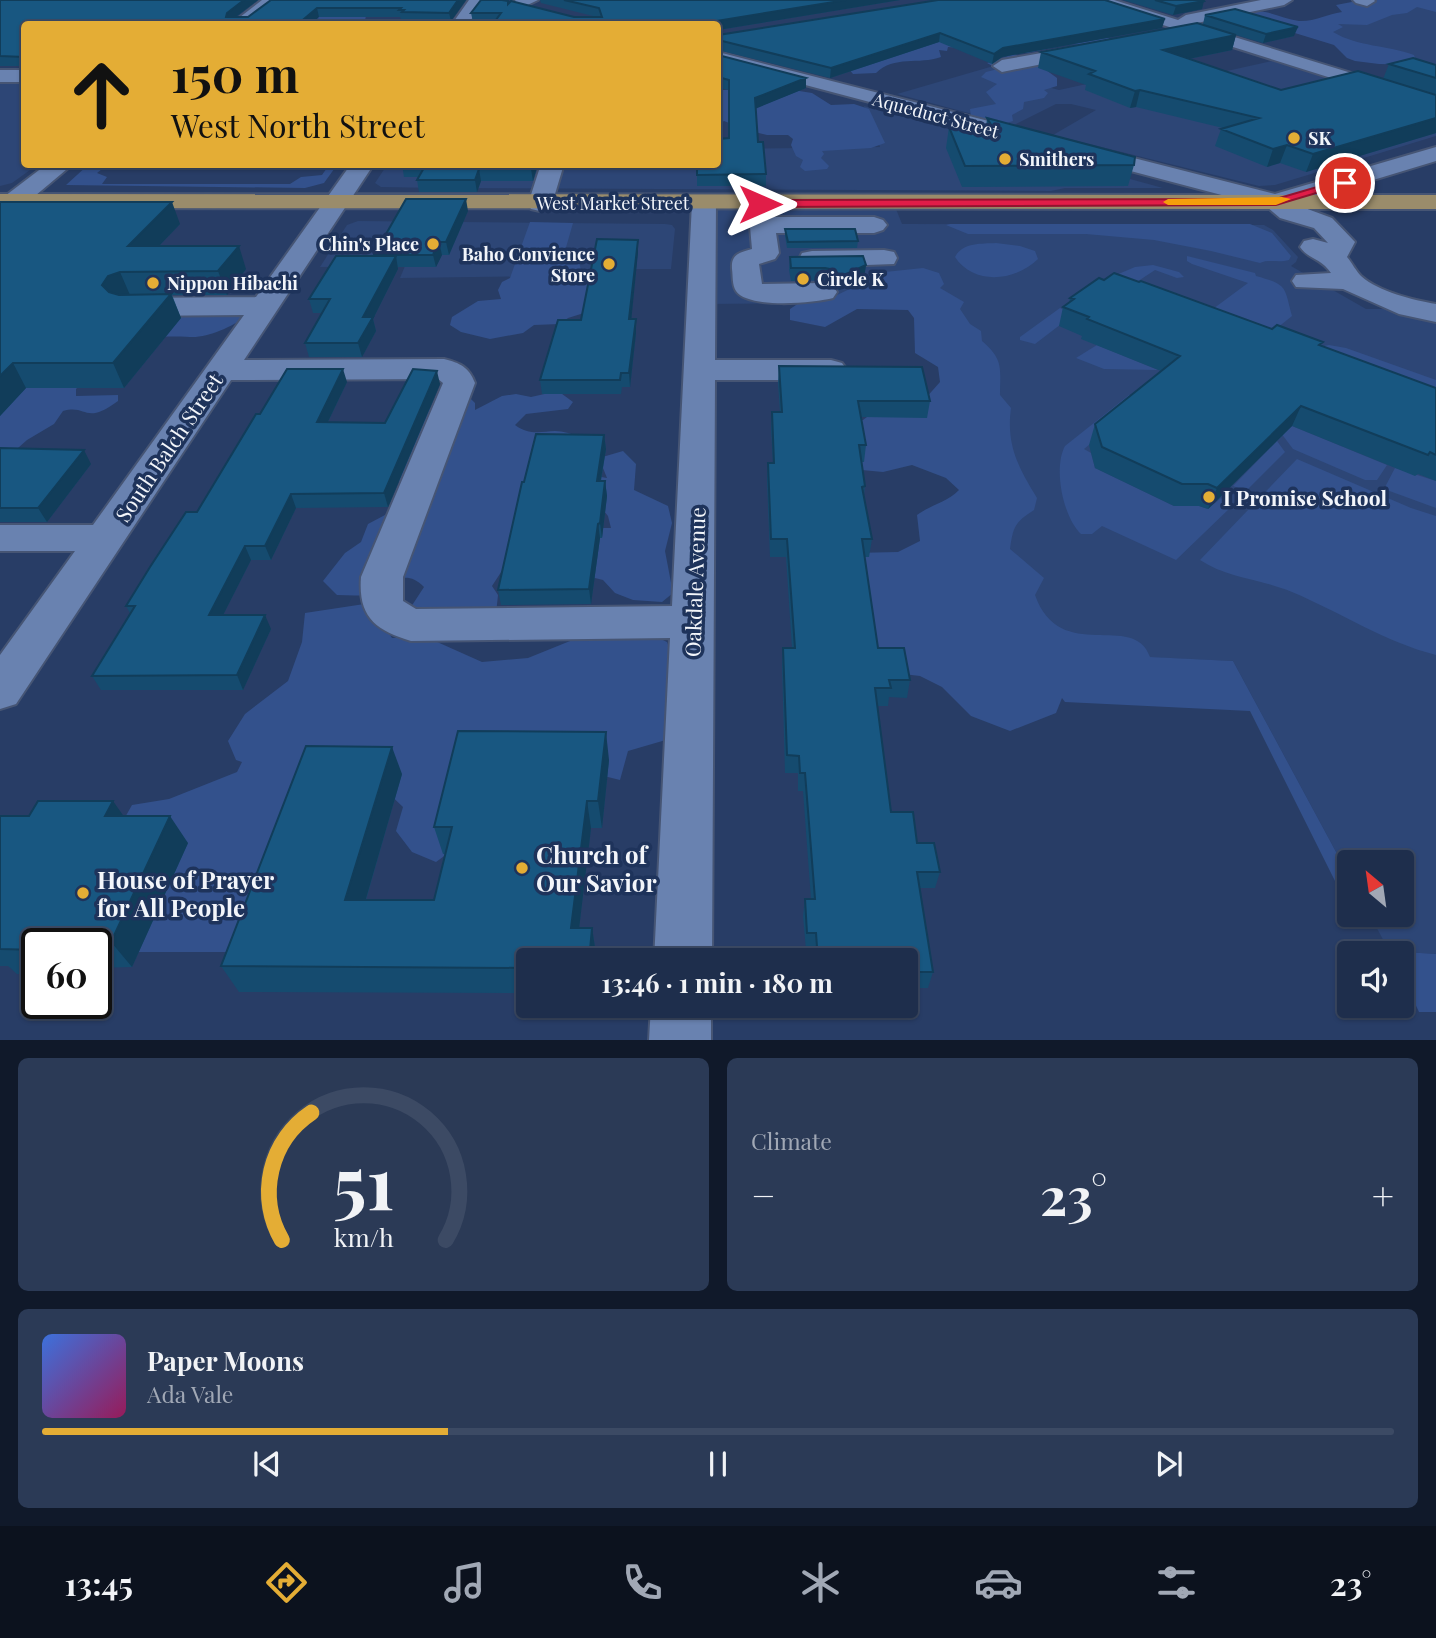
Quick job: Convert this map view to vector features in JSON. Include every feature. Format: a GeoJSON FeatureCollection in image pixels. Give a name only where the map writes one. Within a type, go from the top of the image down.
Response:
{"type":"FeatureCollection","features":[{"type":"Feature","properties":{"kind":"main road","name":"West Market Street"},"geometry":{"type":"LineString","coordinates":[[7,201],[704,203],[767,232],[872,233],[1282,207],[1436,202]]}},
{"type":"Feature","properties":{"kind":"street"},"geometry":{"type":"LineString","coordinates":[[243,21],[272,0]]}},
{"type":"Feature","properties":{"kind":"street"},"geometry":{"type":"LineString","coordinates":[[462,21],[477,0]]}},
{"type":"Feature","properties":{"kind":"street"},"geometry":{"type":"LineString","coordinates":[[499,0],[524,2],[547,12]]}},
{"type":"Feature","properties":{"kind":"street"},"geometry":{"type":"LineString","coordinates":[[1098,0],[1436,105]]}},
{"type":"Feature","properties":{"kind":"street"},"geometry":{"type":"LineString","coordinates":[[1171,23],[1284,0]]}},
{"type":"Feature","properties":{"kind":"street"},"geometry":{"type":"LineString","coordinates":[[1156,37],[1194,30]]}},
{"type":"Feature","properties":{"kind":"street"},"geometry":{"type":"LineString","coordinates":[[1002,66],[1105,46]]}},
{"type":"Feature","properties":{"kind":"street","name":"Aqueduct Street"},"geometry":{"type":"LineString","coordinates":[[721,60],[1282,207]]}},
{"type":"Feature","properties":{"kind":"street"},"geometry":{"type":"LineString","coordinates":[[0,76],[21,76]]}},
{"type":"Feature","properties":{"kind":"street"},"geometry":{"type":"LineString","coordinates":[[1415,98],[1436,93]]}},
{"type":"Feature","properties":{"kind":"street"},"geometry":{"type":"LineString","coordinates":[[1436,154],[1282,207],[1278,224],[1302,243],[1334,257],[1350,281],[1361,289],[1387,300],[1436,313]]}},
{"type":"Feature","properties":{"kind":"street"},"geometry":{"type":"LineString","coordinates":[[7,201],[56,168]]}},
{"type":"Feature","properties":{"kind":"street","name":"South Balch Street"},"geometry":{"type":"LineString","coordinates":[[0,691],[360,168]]}},
{"type":"Feature","properties":{"kind":"street"},"geometry":{"type":"LineString","coordinates":[[540,204],[552,168]]}},
{"type":"Feature","properties":{"kind":"street","name":"Oakdale Avenue"},"geometry":{"type":"LineString","coordinates":[[683,948],[704,203]]}},
{"type":"Feature","properties":{"kind":"street"},"geometry":{"type":"LineString","coordinates":[[823,292],[762,295],[753,292],[748,288],[745,260],[767,232],[785,259],[872,233],[885,262],[850,279]]}},
{"type":"Feature","properties":{"kind":"street"},"geometry":{"type":"LineString","coordinates":[[1307,281],[1350,281]]}},
{"type":"Feature","properties":{"kind":"street"},"geometry":{"type":"LineString","coordinates":[[130,307],[264,306]]}},
{"type":"Feature","properties":{"kind":"street"},"geometry":{"type":"LineString","coordinates":[[220,370],[444,369],[456,375],[459,383],[382,577],[380,598],[389,616],[411,625],[693,622]]}},
{"type":"Feature","properties":{"kind":"street"},"geometry":{"type":"LineString","coordinates":[[700,370],[864,369]]}},
{"type":"Feature","properties":{"kind":"street"},"geometry":{"type":"LineString","coordinates":[[0,538],[105,538]]}},
{"type":"Feature","properties":{"kind":"street"},"geometry":{"type":"LineString","coordinates":[[680,1040],[681,1018]]}},
{"type":"Feature","properties":{"kind":"shaded area"},"geometry":{"type":"Polygon","coordinates":[[[1362,0],[1436,0],[1436,12],[1417,7],[1407,13],[1392,15],[1367,25],[1338,24],[1343,27],[1333,32],[1352,41],[1414,55],[1415,58],[1410,59],[1425,65],[1355,61],[1347,58],[1334,45],[1272,26],[1245,12],[1259,11],[1305,21],[1342,12],[1336,5],[1362,0]]]}},
{"type":"Feature","properties":{"kind":"shaded area"},"geometry":{"type":"Polygon","coordinates":[[[1423,1],[1436,4],[1436,75],[1297,30],[1423,1]]]}},
{"type":"Feature","properties":{"kind":"shaded area"},"geometry":{"type":"Polygon","coordinates":[[[366,16],[365,20],[374,21],[325,21],[313,17],[366,16]]]}},
{"type":"Feature","properties":{"kind":"shaded area"},"geometry":{"type":"Polygon","coordinates":[[[1107,37],[1111,40],[1096,46],[1070,44],[1027,53],[948,47],[947,51],[939,50],[941,57],[899,62],[883,67],[876,73],[853,74],[849,69],[918,42],[1107,37]]]}},
{"type":"Feature","properties":{"kind":"shaded area"},"geometry":{"type":"Polygon","coordinates":[[[1014,54],[1039,65],[1057,78],[1057,86],[1044,90],[1048,93],[1044,98],[1024,102],[1023,109],[1012,115],[1013,121],[997,126],[971,117],[970,109],[996,104],[986,92],[997,84],[981,77],[986,72],[998,69],[987,63],[1014,54]]]}},
{"type":"Feature","properties":{"kind":"shaded area"},"geometry":{"type":"Polygon","coordinates":[[[1272,61],[1436,113],[1436,136],[1275,185],[1259,186],[1053,135],[1096,110],[1071,104],[1056,104],[1014,125],[897,94],[990,67],[1025,81],[1059,90],[1128,75],[1159,86],[1272,61]]]}},
{"type":"Feature","properties":{"kind":"shaded area"},"geometry":{"type":"Polygon","coordinates":[[[0,84],[21,84],[21,168],[33,168],[12,183],[0,186],[0,84]]]}},
{"type":"Feature","properties":{"kind":"shaded area"},"geometry":{"type":"Polygon","coordinates":[[[721,90],[793,90],[812,93],[831,105],[854,104],[869,109],[885,143],[871,148],[822,151],[824,154],[821,158],[829,166],[827,169],[805,171],[800,167],[803,160],[796,156],[791,145],[793,139],[788,135],[767,135],[724,121],[721,123],[721,90]]]}},
{"type":"Feature","properties":{"kind":"shaded area"},"geometry":{"type":"Polygon","coordinates":[[[864,106],[1163,188],[1065,188],[1051,191],[439,188],[381,187],[375,183],[385,168],[721,168],[721,125],[722,149],[880,147],[864,106]]]}},
{"type":"Feature","properties":{"kind":"shaded area"},"geometry":{"type":"Polygon","coordinates":[[[85,168],[103,168],[97,173],[107,177],[102,184],[290,184],[301,177],[322,175],[327,168],[335,168],[324,183],[305,188],[66,185],[85,168]]]}},
{"type":"Feature","properties":{"kind":"shaded area","name":"I Promise School"},"geometry":{"type":"Polygon","coordinates":[[[704,203],[894,204],[902,224],[1264,225],[1273,230],[1298,257],[1291,266],[1366,309],[1397,309],[1436,318],[1436,954],[1414,953],[1414,941],[1384,941],[1377,928],[1414,928],[1414,850],[1337,850],[1337,854],[1233,661],[1028,652],[924,302],[702,304],[704,203]]]}},
{"type":"Feature","properties":{"kind":"shaded area"},"geometry":{"type":"Polygon","coordinates":[[[358,221],[665,224],[672,225],[675,229],[671,269],[561,269],[559,276],[400,278],[405,266],[320,267],[347,225],[358,221]]]}},
{"type":"Feature","properties":{"kind":"shaded area"},"geometry":{"type":"Polygon","coordinates":[[[530,222],[573,223],[563,258],[579,262],[579,276],[584,281],[601,287],[584,313],[568,318],[560,324],[534,325],[523,333],[490,339],[461,332],[450,325],[452,317],[478,301],[501,299],[498,290],[502,282],[510,278],[530,222]]]}},
{"type":"Feature","properties":{"kind":"shaded area"},"geometry":{"type":"Polygon","coordinates":[[[1250,224],[1272,233],[1291,256],[1285,261],[1260,263],[1154,240],[1086,234],[968,234],[946,225],[1250,224]]]}},
{"type":"Feature","properties":{"kind":"shaded area"},"geometry":{"type":"Polygon","coordinates":[[[996,243],[1035,251],[1038,259],[1018,272],[995,277],[973,273],[955,257],[968,246],[996,243]]]}},
{"type":"Feature","properties":{"kind":"shaded area"},"geometry":{"type":"Polygon","coordinates":[[[1187,256],[1255,273],[1256,276],[1274,282],[1286,293],[1292,316],[1272,332],[1198,320],[1248,283],[1192,264],[1187,261],[1187,256]]]}},
{"type":"Feature","properties":{"kind":"shaded area"},"geometry":{"type":"Polygon","coordinates":[[[1153,265],[1179,272],[1184,277],[1177,278],[1155,270],[1120,293],[1109,278],[1135,267],[1153,265]]]}},
{"type":"Feature","properties":{"kind":"shaded area"},"geometry":{"type":"Polygon","coordinates":[[[923,268],[939,273],[944,284],[940,288],[964,302],[960,309],[970,324],[981,331],[982,341],[997,359],[1000,395],[1011,408],[1012,445],[1024,476],[1037,498],[1034,510],[1016,526],[1010,549],[1044,578],[1035,595],[1046,616],[1061,628],[1078,633],[1129,637],[1141,644],[1150,657],[1233,661],[1337,854],[1337,885],[1250,711],[1065,702],[1062,698],[1056,713],[1010,731],[971,716],[942,687],[920,676],[878,671],[854,553],[898,552],[920,541],[917,515],[959,490],[946,478],[912,465],[883,472],[851,469],[847,419],[863,420],[871,414],[917,408],[940,382],[938,367],[915,353],[914,318],[908,310],[857,309],[825,327],[790,320],[790,309],[802,301],[835,296],[885,272],[923,268]]]}},
{"type":"Feature","properties":{"kind":"shaded area"},"geometry":{"type":"Polygon","coordinates":[[[1060,308],[1071,313],[1069,318],[1035,344],[1020,340],[1020,337],[1060,308]]]}},
{"type":"Feature","properties":{"kind":"shaded area"},"geometry":{"type":"Polygon","coordinates":[[[244,311],[245,317],[212,334],[197,337],[157,337],[130,348],[76,389],[76,396],[118,395],[118,401],[99,412],[63,411],[54,424],[27,440],[0,464],[0,408],[92,314],[244,311]]]}},
{"type":"Feature","properties":{"kind":"shaded area"},"geometry":{"type":"Polygon","coordinates":[[[1097,345],[1158,370],[1104,369],[1076,358],[1097,345]]]}},
{"type":"Feature","properties":{"kind":"shaded area"},"geometry":{"type":"Polygon","coordinates":[[[1329,345],[1346,348],[1436,380],[1436,413],[1319,347],[1329,345]]]}},
{"type":"Feature","properties":{"kind":"shaded area"},"geometry":{"type":"Polygon","coordinates":[[[558,391],[573,402],[568,409],[526,414],[515,425],[529,432],[558,431],[579,436],[590,475],[607,478],[599,458],[623,451],[636,464],[634,490],[668,506],[672,523],[665,551],[673,593],[662,602],[633,600],[615,593],[603,580],[571,572],[585,528],[611,528],[608,516],[600,506],[505,566],[492,586],[498,595],[496,614],[409,610],[424,587],[409,578],[359,595],[337,595],[323,581],[345,553],[361,542],[368,524],[402,506],[398,469],[414,445],[399,438],[422,415],[437,405],[456,399],[469,397],[475,403],[475,410],[502,396],[516,394],[531,397],[558,391]]]}},
{"type":"Feature","properties":{"kind":"shaded area"},"geometry":{"type":"Polygon","coordinates":[[[1129,395],[1149,395],[1084,449],[1091,453],[1095,468],[1174,506],[1199,506],[1208,509],[1221,498],[1231,507],[1176,560],[1102,526],[1092,534],[1081,534],[1069,516],[1065,504],[1060,467],[1065,446],[1129,395]]]}},
{"type":"Feature","properties":{"kind":"shaded area"},"geometry":{"type":"Polygon","coordinates":[[[1285,423],[1387,465],[1377,480],[1365,480],[1293,449],[1275,425],[1285,423]]]}},
{"type":"Feature","properties":{"kind":"shaded area"},"geometry":{"type":"Polygon","coordinates":[[[1277,441],[1285,452],[1246,491],[1233,486],[1277,441]]]}},
{"type":"Feature","properties":{"kind":"shaded area"},"geometry":{"type":"Polygon","coordinates":[[[1297,459],[1436,516],[1436,655],[1381,635],[1292,592],[1221,571],[1200,560],[1297,459]]]}},
{"type":"Feature","properties":{"kind":"shaded area"},"geometry":{"type":"Polygon","coordinates":[[[1395,468],[1436,481],[1436,508],[1384,489],[1395,468]]]}},
{"type":"Feature","properties":{"kind":"shaded area"},"geometry":{"type":"Polygon","coordinates":[[[371,603],[392,638],[426,637],[482,662],[528,658],[575,639],[640,629],[667,642],[677,667],[676,737],[628,751],[620,780],[596,774],[462,843],[436,862],[412,852],[396,831],[403,807],[381,786],[229,952],[139,952],[119,828],[132,805],[169,799],[237,772],[242,762],[236,760],[228,741],[245,714],[288,681],[302,642],[305,613],[371,603]]]}},
{"type":"Feature","properties":{"kind":"shaded area"},"geometry":{"type":"Polygon","coordinates":[[[1414,953],[1436,954],[1436,1012],[1419,1012],[1414,1001],[1414,953]]]}},
{"type":"Feature","properties":{"kind":"building"},"geometry":{"type":"Polygon","coordinates":[[[0,0],[244,0],[227,13],[226,17],[248,17],[271,0],[458,0],[449,13],[402,12],[404,10],[399,10],[401,8],[317,8],[302,21],[21,21],[21,57],[0,56],[0,0]]]}},
{"type":"Feature","properties":{"kind":"building"},"geometry":{"type":"Polygon","coordinates":[[[481,0],[502,0],[508,1],[508,4],[511,1],[574,17],[602,17],[599,8],[564,0],[846,0],[716,21],[495,21],[501,13],[471,13],[481,0]]]}},
{"type":"Feature","properties":{"kind":"building"},"geometry":{"type":"Polygon","coordinates":[[[938,0],[1105,0],[1165,19],[1003,48],[994,54],[940,33],[831,68],[721,41],[721,35],[938,0]]]}},
{"type":"Feature","properties":{"kind":"building"},"geometry":{"type":"Polygon","coordinates":[[[1155,0],[1203,0],[1204,1],[1176,6],[1155,0]]]}},
{"type":"Feature","properties":{"kind":"building"},"geometry":{"type":"Polygon","coordinates":[[[1235,9],[1298,27],[1266,34],[1205,15],[1235,9]]]}},
{"type":"Feature","properties":{"kind":"building"},"geometry":{"type":"Polygon","coordinates":[[[1197,23],[1236,35],[1163,50],[1281,90],[1358,71],[1436,95],[1436,118],[1313,154],[1287,145],[1273,149],[1221,129],[1259,118],[1135,91],[1089,74],[1095,71],[1041,52],[1197,23]]]}},
{"type":"Feature","properties":{"kind":"building"},"geometry":{"type":"Polygon","coordinates":[[[721,56],[806,78],[755,98],[758,142],[763,142],[766,174],[697,175],[697,168],[721,168],[721,139],[729,138],[729,80],[721,78],[721,56]]]}},
{"type":"Feature","properties":{"kind":"building"},"geometry":{"type":"Polygon","coordinates":[[[1413,58],[1436,65],[1436,78],[1389,64],[1413,58]]]}},
{"type":"Feature","properties":{"kind":"building"},"geometry":{"type":"Polygon","coordinates":[[[987,118],[1135,157],[1134,165],[965,166],[949,127],[993,128],[987,118]]]}},
{"type":"Feature","properties":{"kind":"building"},"geometry":{"type":"Polygon","coordinates":[[[424,168],[531,168],[479,169],[475,180],[417,180],[424,168]]]}},
{"type":"Feature","properties":{"kind":"building"},"geometry":{"type":"Polygon","coordinates":[[[406,199],[466,199],[446,242],[439,242],[433,255],[374,255],[406,199]]]}},
{"type":"Feature","properties":{"kind":"building"},"geometry":{"type":"Polygon","coordinates":[[[0,202],[172,202],[128,246],[239,246],[218,271],[120,272],[108,276],[102,285],[109,292],[119,295],[171,294],[113,363],[13,363],[0,376],[0,202]]]}},
{"type":"Feature","properties":{"kind":"building"},"geometry":{"type":"Polygon","coordinates":[[[785,229],[855,229],[858,241],[788,242],[785,229]]]}},
{"type":"Feature","properties":{"kind":"building"},"geometry":{"type":"Polygon","coordinates":[[[597,239],[638,240],[629,319],[636,319],[629,373],[621,373],[620,380],[540,380],[558,320],[581,320],[597,239]]]}},
{"type":"Feature","properties":{"kind":"building"},"geometry":{"type":"Polygon","coordinates":[[[336,256],[396,256],[363,317],[373,317],[358,343],[305,343],[330,299],[309,299],[336,256]]]}},
{"type":"Feature","properties":{"kind":"building"},"geometry":{"type":"Polygon","coordinates":[[[863,256],[866,265],[840,277],[835,270],[825,268],[791,268],[790,257],[863,256]]]}},
{"type":"Feature","properties":{"kind":"building","name":"I Promise School"},"geometry":{"type":"Polygon","coordinates":[[[1114,273],[1272,329],[1277,325],[1323,342],[1319,345],[1436,388],[1436,455],[1430,452],[1428,455],[1301,406],[1217,488],[1208,484],[1182,484],[1102,447],[1095,424],[1180,356],[1063,307],[1074,299],[1070,298],[1099,278],[1104,280],[1114,273]]]}},
{"type":"Feature","properties":{"kind":"building"},"geometry":{"type":"Polygon","coordinates":[[[779,366],[922,367],[930,401],[858,401],[866,445],[859,445],[865,486],[862,487],[872,539],[862,539],[878,648],[904,648],[910,680],[889,680],[891,688],[875,688],[891,812],[913,812],[917,843],[934,843],[940,872],[917,872],[933,972],[918,972],[918,948],[817,948],[816,933],[807,933],[805,899],[815,899],[805,773],[800,773],[799,756],[787,755],[783,648],[795,648],[787,539],[771,539],[768,463],[774,463],[772,412],[782,412],[779,366]]]}},
{"type":"Feature","properties":{"kind":"building"},"geometry":{"type":"Polygon","coordinates":[[[287,369],[343,369],[317,422],[385,423],[413,369],[437,371],[384,493],[291,494],[265,546],[245,546],[209,615],[265,615],[237,675],[92,676],[135,606],[126,606],[150,567],[186,512],[197,512],[256,414],[260,414],[287,369]]]}},
{"type":"Feature","properties":{"kind":"building"},"geometry":{"type":"Polygon","coordinates":[[[536,434],[604,435],[597,481],[605,481],[589,589],[498,590],[522,482],[536,434]]]}},
{"type":"Feature","properties":{"kind":"building"},"geometry":{"type":"Polygon","coordinates":[[[0,448],[84,450],[38,508],[0,508],[0,448]]]}},
{"type":"Feature","properties":{"kind":"building","name":"Church of Our Savior"},"geometry":{"type":"Polygon","coordinates":[[[458,731],[606,732],[598,801],[587,801],[571,928],[592,928],[590,948],[516,948],[516,968],[221,966],[306,746],[392,747],[345,900],[434,900],[452,827],[434,827],[458,731]]]}},
{"type":"Feature","properties":{"kind":"building","name":"House of Prayer for All People"},"geometry":{"type":"Polygon","coordinates":[[[38,801],[113,801],[105,816],[170,816],[112,940],[112,928],[21,928],[21,950],[0,949],[0,816],[29,816],[38,801]]]}},
{"type":"Feature","properties":{"kind":"slow traffic"},"geometry":{"type":"LineString","coordinates":[[1168,202],[1276,202],[1286,199]]}},
{"type":"Feature","properties":{"kind":"place","name":"SK"},"geometry":{"type":"Point","coordinates":[1294,138]}},
{"type":"Feature","properties":{"kind":"place","name":"Smithers"},"geometry":{"type":"Point","coordinates":[1005,159]}},
{"type":"Feature","properties":{"kind":"place","name":"Chin's Place"},"geometry":{"type":"Point","coordinates":[433,244]}},
{"type":"Feature","properties":{"kind":"place","name":"Baho Convience Store"},"geometry":{"type":"Point","coordinates":[609,264]}},
{"type":"Feature","properties":{"kind":"place","name":"Circle K"},"geometry":{"type":"Point","coordinates":[803,279]}},
{"type":"Feature","properties":{"kind":"place","name":"Nippon Hibachi"},"geometry":{"type":"Point","coordinates":[153,283]}},
{"type":"Feature","properties":{"kind":"place","name":"I Promise School"},"geometry":{"type":"Point","coordinates":[1209,497]}},
{"type":"Feature","properties":{"kind":"place","name":"Church of Our Savior"},"geometry":{"type":"Point","coordinates":[522,868]}},
{"type":"Feature","properties":{"kind":"place","name":"House of Prayer for All People"},"geometry":{"type":"Point","coordinates":[83,893]}},
{"type":"Feature","properties":{"kind":"route"},"geometry":{"type":"LineString","coordinates":[[760,204],[1276,202],[1345,183]]}}]}
